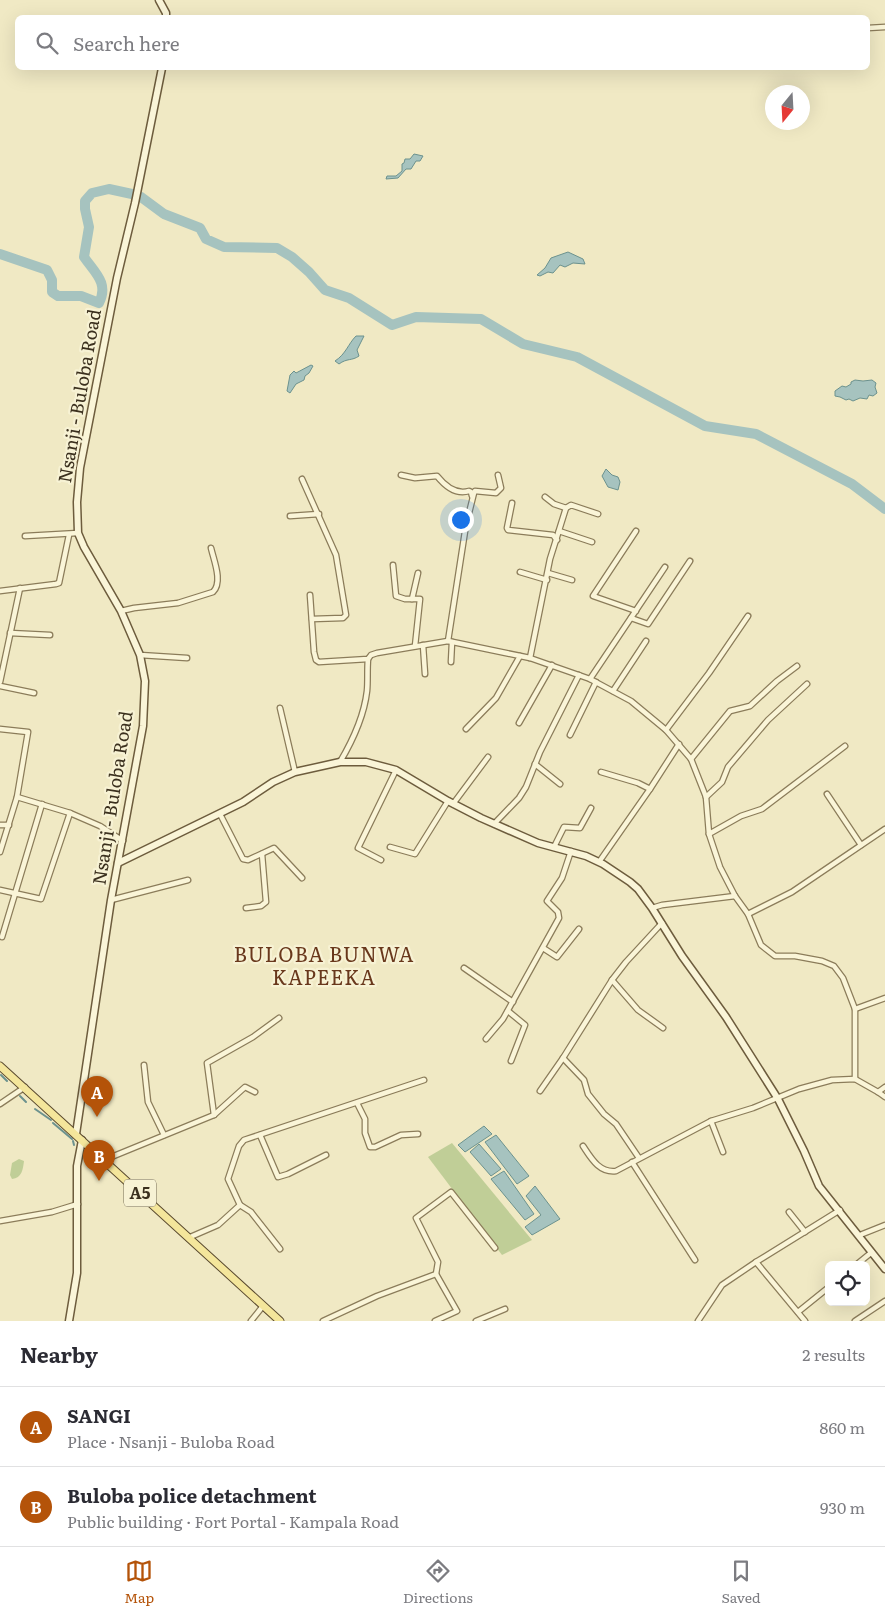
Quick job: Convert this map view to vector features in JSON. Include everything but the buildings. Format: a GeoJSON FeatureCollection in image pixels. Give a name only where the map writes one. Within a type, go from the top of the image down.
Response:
{"type":"FeatureCollection","features":[{"type":"Feature","properties":{"kind":"main road"},"geometry":{"type":"LineString","coordinates":[[158,0],[166,15]]}},
{"type":"Feature","properties":{"kind":"main road","name":"Nsanji - Buloba Road"},"geometry":{"type":"LineString","coordinates":[[69,1321],[77,1273],[79,1137],[111,900],[143,726],[145,681],[140,655],[121,611],[84,547],[78,533],[77,502],[80,468],[116,278],[135,203],[162,70]]}},
{"type":"Feature","properties":{"kind":"main road"},"geometry":{"type":"LineString","coordinates":[[118,863],[243,802],[273,782],[295,772],[340,762],[366,762],[396,770],[494,824],[538,843],[571,851],[599,862],[616,871],[630,882],[638,889],[652,908],[682,956],[726,1017],[778,1099],[819,1186],[860,1235],[885,1269]]}},
{"type":"Feature","properties":{"kind":"main road","name":"A5"},"geometry":{"type":"LineString","coordinates":[[0,1066],[280,1321]]}},
{"type":"Feature","properties":{"kind":"street"},"geometry":{"type":"LineString","coordinates":[[870,28],[885,27]]}},
{"type":"Feature","properties":{"kind":"street"},"geometry":{"type":"LineString","coordinates":[[401,475],[415,478],[437,476],[454,491],[471,492],[472,497]]}},
{"type":"Feature","properties":{"kind":"street"},"geometry":{"type":"LineString","coordinates":[[451,662],[450,642],[466,525],[472,497],[475,491],[496,492],[501,488],[498,475]]}},
{"type":"Feature","properties":{"kind":"street"},"geometry":{"type":"LineString","coordinates":[[302,479],[336,555],[346,615],[343,618],[312,619]]}},
{"type":"Feature","properties":{"kind":"street"},"geometry":{"type":"LineString","coordinates":[[545,497],[554,504],[566,508]]}},
{"type":"Feature","properties":{"kind":"street"},"geometry":{"type":"LineString","coordinates":[[512,503],[508,530],[553,535],[557,540]]}},
{"type":"Feature","properties":{"kind":"street"},"geometry":{"type":"LineString","coordinates":[[530,658],[548,572],[566,508],[571,505],[598,514]]}},
{"type":"Feature","properties":{"kind":"street"},"geometry":{"type":"LineString","coordinates":[[290,516],[318,514]]}},
{"type":"Feature","properties":{"kind":"street"},"geometry":{"type":"LineString","coordinates":[[560,531],[592,542]]}},
{"type":"Feature","properties":{"kind":"street"},"geometry":{"type":"LineString","coordinates":[[636,531],[593,596],[636,612]]}},
{"type":"Feature","properties":{"kind":"street"},"geometry":{"type":"LineString","coordinates":[[25,536],[78,533]]}},
{"type":"Feature","properties":{"kind":"street"},"geometry":{"type":"LineString","coordinates":[[0,591],[59,583],[69,535]]}},
{"type":"Feature","properties":{"kind":"street"},"geometry":{"type":"LineString","coordinates":[[121,611],[178,604],[213,592],[217,588],[218,582],[211,548]]}},
{"type":"Feature","properties":{"kind":"street"},"geometry":{"type":"LineString","coordinates":[[632,618],[648,624],[690,561]]}},
{"type":"Feature","properties":{"kind":"street"},"geometry":{"type":"LineString","coordinates":[[394,565],[396,596],[420,599],[415,646]]}},
{"type":"Feature","properties":{"kind":"street"},"geometry":{"type":"LineString","coordinates":[[590,679],[666,567]]}},
{"type":"Feature","properties":{"kind":"street"},"geometry":{"type":"LineString","coordinates":[[520,572],[547,580]]}},
{"type":"Feature","properties":{"kind":"street"},"geometry":{"type":"LineString","coordinates":[[548,572],[572,580]]}},
{"type":"Feature","properties":{"kind":"street"},"geometry":{"type":"LineString","coordinates":[[412,599],[418,573]]}},
{"type":"Feature","properties":{"kind":"street"},"geometry":{"type":"LineString","coordinates":[[0,682],[20,588]]}},
{"type":"Feature","properties":{"kind":"street"},"geometry":{"type":"LineString","coordinates":[[310,595],[316,660],[319,662],[368,659]]}},
{"type":"Feature","properties":{"kind":"street"},"geometry":{"type":"LineString","coordinates":[[666,730],[709,673],[748,616]]}},
{"type":"Feature","properties":{"kind":"street"},"geometry":{"type":"LineString","coordinates":[[10,633],[50,635]]}},
{"type":"Feature","properties":{"kind":"street"},"geometry":{"type":"LineString","coordinates":[[613,691],[646,641]]}},
{"type":"Feature","properties":{"kind":"street"},"geometry":{"type":"LineString","coordinates":[[340,762],[351,744],[364,709],[368,659],[371,655],[377,653],[450,642],[530,658],[590,679],[631,701],[666,730],[691,759],[706,797],[709,834],[720,867],[735,896],[748,914],[761,945],[774,956],[795,956],[834,966],[843,978],[854,1009],[855,1079]]}},
{"type":"Feature","properties":{"kind":"street"},"geometry":{"type":"LineString","coordinates":[[423,645],[426,674]]}},
{"type":"Feature","properties":{"kind":"street"},"geometry":{"type":"LineString","coordinates":[[140,655],[187,658]]}},
{"type":"Feature","properties":{"kind":"street"},"geometry":{"type":"LineString","coordinates":[[466,729],[496,698],[520,656]]}},
{"type":"Feature","properties":{"kind":"street"},"geometry":{"type":"LineString","coordinates":[[519,723],[552,666]]}},
{"type":"Feature","properties":{"kind":"street"},"geometry":{"type":"LineString","coordinates":[[691,759],[730,711],[750,706],[777,680],[797,666]]}},
{"type":"Feature","properties":{"kind":"street"},"geometry":{"type":"LineString","coordinates":[[494,824],[519,798],[526,787],[540,752],[579,675]]}},
{"type":"Feature","properties":{"kind":"street"},"geometry":{"type":"LineString","coordinates":[[570,735],[596,682]]}},
{"type":"Feature","properties":{"kind":"street"},"geometry":{"type":"LineString","coordinates":[[706,797],[722,782],[728,767],[768,720],[807,684]]}},
{"type":"Feature","properties":{"kind":"street"},"geometry":{"type":"LineString","coordinates":[[0,686],[34,693]]}},
{"type":"Feature","properties":{"kind":"street"},"geometry":{"type":"LineString","coordinates":[[280,708],[295,772]]}},
{"type":"Feature","properties":{"kind":"street"},"geometry":{"type":"LineString","coordinates":[[0,729],[28,732],[17,797],[0,852]]}},
{"type":"Feature","properties":{"kind":"street"},"geometry":{"type":"LineString","coordinates":[[599,862],[679,744]]}},
{"type":"Feature","properties":{"kind":"street"},"geometry":{"type":"LineString","coordinates":[[709,834],[741,816],[762,809],[845,746]]}},
{"type":"Feature","properties":{"kind":"street"},"geometry":{"type":"LineString","coordinates":[[390,847],[415,854],[451,802],[488,757]]}},
{"type":"Feature","properties":{"kind":"street"},"geometry":{"type":"LineString","coordinates":[[535,764],[560,784]]}},
{"type":"Feature","properties":{"kind":"street"},"geometry":{"type":"LineString","coordinates":[[381,860],[358,848],[396,770]]}},
{"type":"Feature","properties":{"kind":"street"},"geometry":{"type":"LineString","coordinates":[[601,772],[638,783],[650,789]]}},
{"type":"Feature","properties":{"kind":"street"},"geometry":{"type":"LineString","coordinates":[[827,794],[861,845]]}},
{"type":"Feature","properties":{"kind":"street"},"geometry":{"type":"LineString","coordinates":[[17,797],[70,813],[100,826],[123,840]]}},
{"type":"Feature","properties":{"kind":"street"},"geometry":{"type":"LineString","coordinates":[[2,937],[42,804]]}},
{"type":"Feature","properties":{"kind":"street"},"geometry":{"type":"LineString","coordinates":[[554,847],[564,827],[580,828],[591,808]]}},
{"type":"Feature","properties":{"kind":"street"},"geometry":{"type":"LineString","coordinates":[[0,890],[41,900],[70,813]]}},
{"type":"Feature","properties":{"kind":"street"},"geometry":{"type":"LineString","coordinates":[[220,814],[241,858],[248,860],[274,848],[302,878]]}},
{"type":"Feature","properties":{"kind":"street"},"geometry":{"type":"LineString","coordinates":[[0,825],[9,825]]}},
{"type":"Feature","properties":{"kind":"street"},"geometry":{"type":"LineString","coordinates":[[748,914],[792,892],[885,829]]}},
{"type":"Feature","properties":{"kind":"street"},"geometry":{"type":"LineString","coordinates":[[486,1038],[508,1011],[559,918],[558,912],[547,902],[562,878],[571,851]]}},
{"type":"Feature","properties":{"kind":"street"},"geometry":{"type":"LineString","coordinates":[[246,908],[261,906],[266,902],[262,854]]}},
{"type":"Feature","properties":{"kind":"street"},"geometry":{"type":"LineString","coordinates":[[111,900],[188,880]]}},
{"type":"Feature","properties":{"kind":"street"},"geometry":{"type":"LineString","coordinates":[[652,908],[735,896]]}},
{"type":"Feature","properties":{"kind":"street"},"geometry":{"type":"LineString","coordinates":[[540,1091],[612,980],[662,923]]}},
{"type":"Feature","properties":{"kind":"street"},"geometry":{"type":"LineString","coordinates":[[543,948],[557,957],[580,929]]}},
{"type":"Feature","properties":{"kind":"street"},"geometry":{"type":"LineString","coordinates":[[464,968],[513,1002]]}},
{"type":"Feature","properties":{"kind":"street"},"geometry":{"type":"LineString","coordinates":[[612,980],[638,1010],[664,1028]]}},
{"type":"Feature","properties":{"kind":"street"},"geometry":{"type":"LineString","coordinates":[[854,1009],[885,998]]}},
{"type":"Feature","properties":{"kind":"street"},"geometry":{"type":"LineString","coordinates":[[508,1011],[525,1026],[511,1061]]}},
{"type":"Feature","properties":{"kind":"street"},"geometry":{"type":"LineString","coordinates":[[214,1115],[207,1064],[253,1037],[279,1018]]}},
{"type":"Feature","properties":{"kind":"street"},"geometry":{"type":"LineString","coordinates":[[563,1058],[584,1080],[588,1094],[604,1114],[616,1124],[639,1158]]}},
{"type":"Feature","properties":{"kind":"street"},"geometry":{"type":"LineString","coordinates":[[144,1066],[148,1102],[164,1135]]}},
{"type":"Feature","properties":{"kind":"street"},"geometry":{"type":"LineString","coordinates":[[583,1146],[596,1165],[606,1170],[616,1171],[711,1121],[754,1108],[799,1089],[832,1080],[855,1079],[885,1097]]}},
{"type":"Feature","properties":{"kind":"street"},"geometry":{"type":"LineString","coordinates":[[280,1249],[251,1212],[240,1205],[229,1183],[229,1175],[241,1143],[424,1080]]}},
{"type":"Feature","properties":{"kind":"street"},"geometry":{"type":"LineString","coordinates":[[0,1104],[25,1087]]}},
{"type":"Feature","properties":{"kind":"street"},"geometry":{"type":"LineString","coordinates":[[104,1160],[214,1115],[244,1087],[255,1092]]}},
{"type":"Feature","properties":{"kind":"street"},"geometry":{"type":"LineString","coordinates":[[878,1092],[885,1087]]}},
{"type":"Feature","properties":{"kind":"street"},"geometry":{"type":"LineString","coordinates":[[357,1103],[365,1119],[365,1133],[370,1146],[375,1147],[401,1135],[418,1134]]}},
{"type":"Feature","properties":{"kind":"street"},"geometry":{"type":"LineString","coordinates":[[711,1121],[723,1152]]}},
{"type":"Feature","properties":{"kind":"street"},"geometry":{"type":"LineString","coordinates":[[260,1135],[278,1176],[288,1174],[326,1154]]}},
{"type":"Feature","properties":{"kind":"street"},"geometry":{"type":"LineString","coordinates":[[632,1162],[695,1260]]}},
{"type":"Feature","properties":{"kind":"street"},"geometry":{"type":"LineString","coordinates":[[439,1320],[457,1311],[436,1274],[438,1262],[416,1218],[451,1192],[495,1248]]}},
{"type":"Feature","properties":{"kind":"street"},"geometry":{"type":"LineString","coordinates":[[0,1221],[52,1212],[78,1204]]}},
{"type":"Feature","properties":{"kind":"street"},"geometry":{"type":"LineString","coordinates":[[188,1238],[218,1224],[240,1205]]}},
{"type":"Feature","properties":{"kind":"street"},"geometry":{"type":"LineString","coordinates":[[698,1321],[722,1286],[756,1262],[840,1210]]}},
{"type":"Feature","properties":{"kind":"street"},"geometry":{"type":"LineString","coordinates":[[789,1212],[805,1232]]}},
{"type":"Feature","properties":{"kind":"street"},"geometry":{"type":"LineString","coordinates":[[860,1235],[885,1225]]}},
{"type":"Feature","properties":{"kind":"street"},"geometry":{"type":"LineString","coordinates":[[861,1261],[872,1252]]}},
{"type":"Feature","properties":{"kind":"street"},"geometry":{"type":"LineString","coordinates":[[756,1262],[798,1312],[803,1321]]}},
{"type":"Feature","properties":{"kind":"street"},"geometry":{"type":"LineString","coordinates":[[323,1321],[377,1296],[436,1274]]}},
{"type":"Feature","properties":{"kind":"street"},"geometry":{"type":"LineString","coordinates":[[798,1312],[825,1290]]}},
{"type":"Feature","properties":{"kind":"street"},"geometry":{"type":"LineString","coordinates":[[855,1321],[885,1301]]}},
{"type":"Feature","properties":{"kind":"street"},"geometry":{"type":"LineString","coordinates":[[251,1321],[263,1306]]}},
{"type":"Feature","properties":{"kind":"street"},"geometry":{"type":"LineString","coordinates":[[476,1321],[505,1309]]}},
{"type":"Feature","properties":{"kind":"green space"},"geometry":{"type":"Polygon","coordinates":[[[452,1143],[532,1240],[502,1255],[428,1157],[452,1143]]]}},
{"type":"Feature","properties":{"kind":"green space"},"geometry":{"type":"Polygon","coordinates":[[[19,1159],[24,1161],[22,1170],[18,1177],[12,1179],[10,1175],[12,1163],[19,1159]]]}},
{"type":"Feature","properties":{"kind":"water"},"geometry":{"type":"Polygon","coordinates":[[[414,154],[423,156],[420,161],[416,161],[411,169],[406,169],[398,178],[386,179],[387,176],[396,176],[402,171],[402,164],[405,159],[410,159],[414,154]]]}},
{"type":"Feature","properties":{"kind":"water"},"geometry":{"type":"Polygon","coordinates":[[[568,252],[583,259],[585,264],[573,263],[565,267],[560,265],[553,273],[548,272],[540,276],[537,275],[545,268],[551,258],[568,252]]]}},
{"type":"Feature","properties":{"kind":"water"},"geometry":{"type":"Polygon","coordinates":[[[356,336],[364,336],[357,350],[359,356],[339,364],[335,361],[342,355],[356,336]]]}},
{"type":"Feature","properties":{"kind":"water"},"geometry":{"type":"Polygon","coordinates":[[[311,365],[313,366],[304,380],[296,384],[290,393],[287,391],[290,375],[294,371],[296,373],[311,365]]]}},
{"type":"Feature","properties":{"kind":"water"},"geometry":{"type":"Polygon","coordinates":[[[855,380],[872,380],[876,383],[877,393],[873,396],[869,395],[867,399],[860,398],[853,401],[835,396],[835,391],[842,386],[846,387],[855,380]]]}},
{"type":"Feature","properties":{"kind":"water"},"geometry":{"type":"Polygon","coordinates":[[[606,469],[612,475],[618,477],[620,482],[618,490],[608,487],[602,476],[606,469]]]}},
{"type":"Feature","properties":{"kind":"water"},"geometry":{"type":"Polygon","coordinates":[[[484,1126],[492,1134],[465,1152],[458,1145],[484,1126]]]}},
{"type":"Feature","properties":{"kind":"water"},"geometry":{"type":"Polygon","coordinates":[[[496,1135],[529,1176],[517,1184],[485,1142],[496,1135]]]}},
{"type":"Feature","properties":{"kind":"water"},"geometry":{"type":"Polygon","coordinates":[[[479,1144],[501,1169],[491,1176],[470,1152],[479,1144]]]}},
{"type":"Feature","properties":{"kind":"water"},"geometry":{"type":"Polygon","coordinates":[[[504,1171],[534,1214],[525,1220],[491,1179],[504,1171]]]}},
{"type":"Feature","properties":{"kind":"water"},"geometry":{"type":"Polygon","coordinates":[[[535,1186],[560,1219],[532,1235],[525,1227],[541,1215],[526,1196],[535,1186]]]}},
{"type":"Feature","properties":{"kind":"waterway"},"geometry":{"type":"LineString","coordinates":[[0,254],[47,270],[52,280],[52,292],[58,296],[81,296],[99,303],[102,296],[102,284],[84,257],[89,227],[85,201],[92,193],[109,189],[132,194],[141,197],[164,214],[200,228],[206,239],[224,247],[277,248],[292,257],[325,290],[349,298],[392,325],[416,317],[481,319],[523,344],[577,357],[705,426],[756,434],[852,484],[885,509]]}},
{"type":"Feature","properties":{"kind":"waterway"},"geometry":{"type":"LineString","coordinates":[[1,1075],[7,1081]]}},
{"type":"Feature","properties":{"kind":"waterway"},"geometry":{"type":"LineString","coordinates":[[20,1096],[26,1102]]}},
{"type":"Feature","properties":{"kind":"waterway"},"geometry":{"type":"LineString","coordinates":[[35,1109],[51,1120]]}},
{"type":"Feature","properties":{"kind":"waterway"},"geometry":{"type":"LineString","coordinates":[[53,1123],[72,1139]]}},
{"type":"Feature","properties":{"kind":"waterway"},"geometry":{"type":"LineString","coordinates":[[73,1141],[74,1145]]}},
{"type":"Feature","properties":{"kind":"place","name":"SANGI"},"geometry":{"type":"Point","coordinates":[97,1117]}},
{"type":"Feature","properties":{"kind":"place","name":"Buloba police detachment"},"geometry":{"type":"Point","coordinates":[99,1181]}},
{"type":"Feature","properties":{"kind":"district","name":"BULOBA BUNWA KAPEEKA"},"geometry":{"type":"Point","coordinates":[324,966]}}]}
